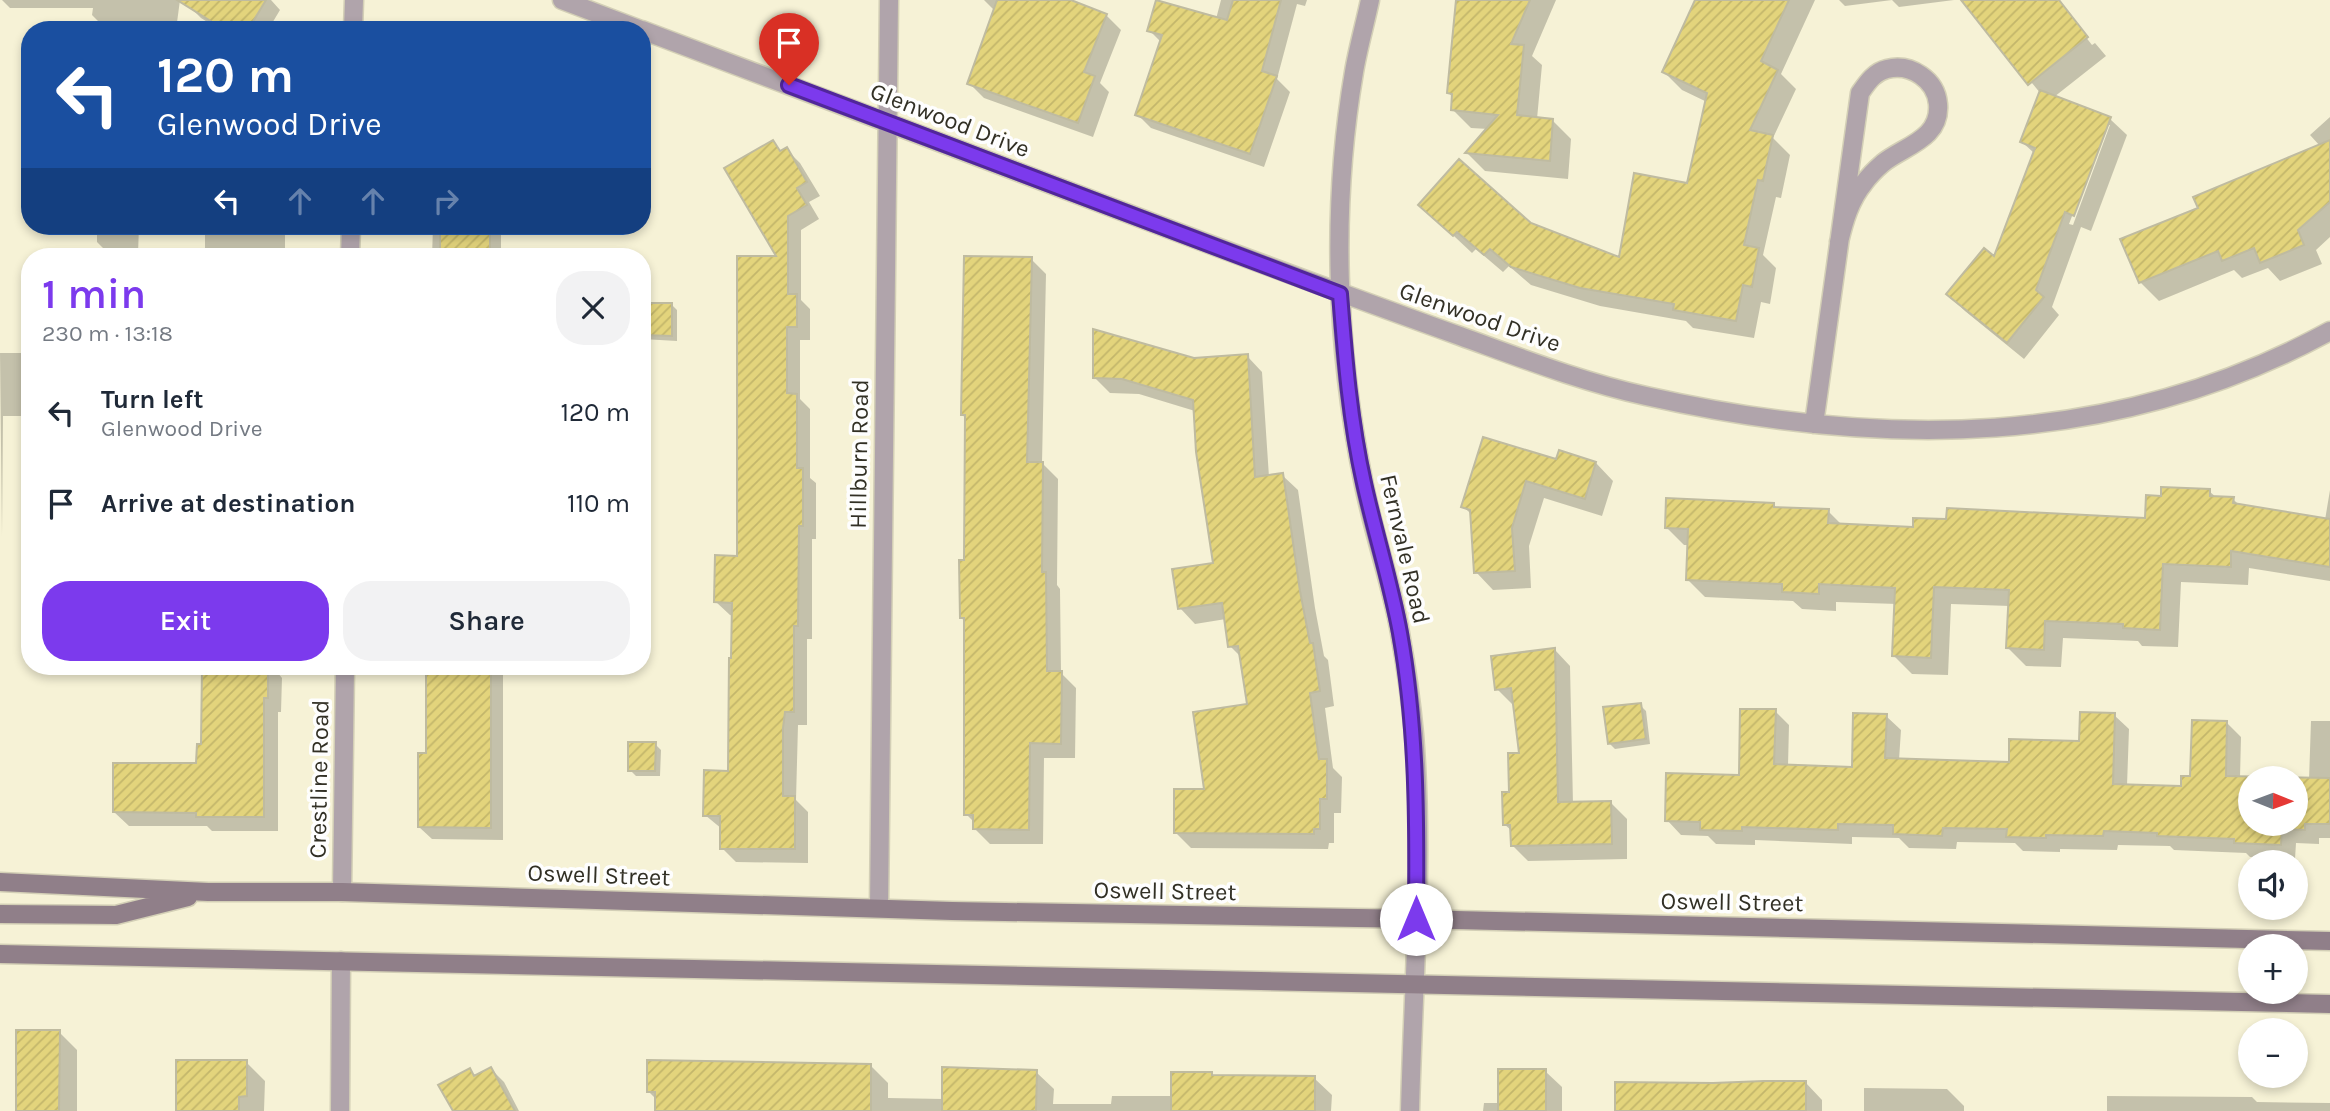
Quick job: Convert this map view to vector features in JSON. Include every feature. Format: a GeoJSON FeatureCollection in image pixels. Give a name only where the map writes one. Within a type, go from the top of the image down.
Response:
{"type":"FeatureCollection","features":[{"type":"Feature","properties":{"kind":"main road","name":"Oswell Street"},"geometry":{"type":"LineString","coordinates":[[0,882],[208,892],[342,892],[952,911],[1416,919],[2330,941]]}},
{"type":"Feature","properties":{"kind":"main road"},"geometry":{"type":"LineString","coordinates":[[0,914],[116,915],[208,892]]}},
{"type":"Feature","properties":{"kind":"main road"},"geometry":{"type":"LineString","coordinates":[[0,954],[2330,1004]]}},
{"type":"Feature","properties":{"kind":"street"},"geometry":{"type":"LineString","coordinates":[[353,21],[354,0]]}},
{"type":"Feature","properties":{"kind":"street","name":"Glenwood Drive"},"geometry":{"type":"LineString","coordinates":[[562,0],[618,21]]}},
{"type":"Feature","properties":{"kind":"street","name":"Hillburn Road"},"geometry":{"type":"LineString","coordinates":[[879,908],[889,0]]}},
{"type":"Feature","properties":{"kind":"street","name":"Fernvale Road"},"geometry":{"type":"LineString","coordinates":[[1370,0],[1354,72],[1343,166],[1340,294],[1354,428],[1363,481],[1400,632],[1414,733],[1417,801],[1416,919],[1409,1111]]}},
{"type":"Feature","properties":{"kind":"street","name":"Glenwood Drive"},"geometry":{"type":"LineString","coordinates":[[651,33],[1340,294],[1556,370],[1643,395],[1755,417],[1882,430],[1978,431],[2062,422],[2145,405],[2227,379],[2330,331]]}},
{"type":"Feature","properties":{"kind":"street"},"geometry":{"type":"LineString","coordinates":[[1814,424],[1839,242],[1860,93],[1870,78],[1886,69],[1904,68],[1920,74],[1933,88],[1938,105],[1936,124],[1924,139],[1884,163],[1863,184],[1846,213],[1839,242]]}},
{"type":"Feature","properties":{"kind":"street","name":"Crestline Road"},"geometry":{"type":"LineString","coordinates":[[342,892],[345,675]]}},
{"type":"Feature","properties":{"kind":"street"},"geometry":{"type":"LineString","coordinates":[[340,1111],[341,961]]}},
{"type":"Feature","properties":{"kind":"building"},"geometry":{"type":"Polygon","coordinates":[[[177,0],[266,0],[253,21],[211,21],[177,0]]]}},
{"type":"Feature","properties":{"kind":"building"},"geometry":{"type":"Polygon","coordinates":[[[997,0],[1071,0],[1107,14],[1084,72],[1095,76],[1078,123],[967,84],[997,0]]]}},
{"type":"Feature","properties":{"kind":"building"},"geometry":{"type":"Polygon","coordinates":[[[1156,0],[1227,20],[1233,0],[1281,0],[1262,71],[1277,76],[1250,154],[1135,115],[1162,35],[1147,31],[1156,0]]]}},
{"type":"Feature","properties":{"kind":"building"},"geometry":{"type":"Polygon","coordinates":[[[1456,0],[1530,0],[1511,44],[1524,45],[1517,115],[1553,119],[1550,161],[1465,153],[1498,115],[1451,110],[1452,94],[1447,93],[1456,0]]]}},
{"type":"Feature","properties":{"kind":"building"},"geometry":{"type":"Polygon","coordinates":[[[1695,0],[1789,0],[1761,61],[1778,70],[1750,130],[1773,135],[1763,181],[1758,180],[1744,245],[1759,248],[1752,287],[1743,285],[1736,321],[1673,310],[1674,304],[1580,288],[1511,267],[1490,249],[1484,255],[1457,232],[1453,236],[1418,205],[1459,159],[1531,223],[1619,257],[1634,173],[1687,183],[1707,93],[1662,72],[1695,0]]]}},
{"type":"Feature","properties":{"kind":"building"},"geometry":{"type":"Polygon","coordinates":[[[1961,0],[2059,0],[2088,37],[2028,85],[1961,0]]]}},
{"type":"Feature","properties":{"kind":"building"},"geometry":{"type":"Polygon","coordinates":[[[2040,90],[2111,117],[2074,216],[2065,212],[2036,290],[2044,297],[2007,343],[1946,294],[1984,248],[1994,256],[2035,148],[2020,142],[2040,90]]]}},
{"type":"Feature","properties":{"kind":"building"},"geometry":{"type":"Polygon","coordinates":[[[773,140],[780,151],[787,147],[807,182],[797,188],[807,205],[788,216],[788,294],[797,294],[797,327],[787,327],[787,393],[797,394],[797,468],[803,468],[803,526],[799,526],[798,626],[794,626],[794,712],[785,712],[783,728],[783,796],[795,796],[795,849],[720,849],[720,816],[703,816],[704,770],[728,771],[732,603],[714,602],[715,555],[737,556],[737,256],[776,256],[724,168],[773,140]]]}},
{"type":"Feature","properties":{"kind":"building"},"geometry":{"type":"Polygon","coordinates":[[[2330,140],[2330,202],[2298,230],[2304,245],[2260,263],[2254,248],[2222,261],[2218,251],[2139,283],[2120,239],[2198,208],[2193,197],[2330,140]]]}},
{"type":"Feature","properties":{"kind":"building"},"geometry":{"type":"Polygon","coordinates":[[[440,235],[490,235],[490,248],[440,248],[440,235]]]}},
{"type":"Feature","properties":{"kind":"building"},"geometry":{"type":"Polygon","coordinates":[[[964,256],[1032,257],[1027,462],[1043,462],[1042,572],[1046,572],[1047,671],[1062,671],[1061,744],[1030,743],[1029,830],[973,829],[973,815],[964,815],[964,618],[960,618],[959,560],[964,560],[965,415],[961,415],[964,256]]]}},
{"type":"Feature","properties":{"kind":"building"},"geometry":{"type":"Polygon","coordinates":[[[651,303],[672,303],[672,336],[651,335],[651,303]]]}},
{"type":"Feature","properties":{"kind":"building"},"geometry":{"type":"Polygon","coordinates":[[[1093,329],[1194,358],[1248,354],[1255,477],[1283,473],[1300,591],[1310,643],[1313,643],[1320,691],[1310,693],[1319,759],[1327,759],[1327,799],[1320,799],[1320,829],[1314,829],[1314,834],[1174,833],[1174,789],[1204,789],[1193,712],[1247,704],[1238,646],[1228,647],[1222,603],[1178,609],[1172,569],[1213,563],[1196,452],[1193,400],[1122,379],[1093,378],[1093,329]]]}},
{"type":"Feature","properties":{"kind":"building"},"geometry":{"type":"Polygon","coordinates":[[[1483,437],[1556,459],[1559,450],[1596,462],[1585,499],[1526,481],[1512,528],[1515,571],[1474,573],[1470,510],[1461,507],[1483,437]]]}},
{"type":"Feature","properties":{"kind":"building"},"geometry":{"type":"Polygon","coordinates":[[[2161,487],[2210,489],[2210,496],[2234,497],[2233,503],[2330,519],[2330,567],[2231,551],[2231,567],[2163,564],[2160,630],[2123,628],[2123,624],[2045,621],[2044,650],[2006,648],[2009,590],[1934,587],[1931,658],[1892,656],[1895,588],[1819,584],[1819,594],[1782,592],[1782,584],[1686,580],[1688,529],[1665,528],[1666,498],[1774,503],[1774,507],[1829,509],[1828,523],[1913,527],[1913,518],[1946,519],[1947,508],[2145,518],[2146,495],[2161,496],[2161,487]]]}},
{"type":"Feature","properties":{"kind":"building"},"geometry":{"type":"Polygon","coordinates":[[[1555,648],[1558,802],[1611,801],[1612,844],[1511,846],[1510,825],[1503,825],[1502,792],[1509,792],[1508,753],[1519,753],[1511,688],[1495,690],[1491,656],[1555,648]]]}},
{"type":"Feature","properties":{"kind":"building"},"geometry":{"type":"Polygon","coordinates":[[[202,675],[268,675],[268,698],[264,698],[264,817],[196,817],[196,813],[113,812],[113,763],[196,763],[197,744],[201,744],[202,675]]]}},
{"type":"Feature","properties":{"kind":"building"},"geometry":{"type":"Polygon","coordinates":[[[426,675],[491,675],[491,828],[418,827],[418,753],[426,753],[426,675]]]}},
{"type":"Feature","properties":{"kind":"building"},"geometry":{"type":"Polygon","coordinates":[[[1641,703],[1646,739],[1608,744],[1603,707],[1641,703]]]}},
{"type":"Feature","properties":{"kind":"building"},"geometry":{"type":"Polygon","coordinates":[[[1740,709],[1776,709],[1774,764],[1852,767],[1853,713],[1887,714],[1885,758],[2009,762],[2009,739],[2079,741],[2080,712],[2115,713],[2113,784],[2181,786],[2181,776],[2190,776],[2192,720],[2227,721],[2226,776],[2238,776],[2238,836],[2282,836],[2281,845],[2234,843],[2234,839],[2104,831],[2103,836],[2046,835],[2046,838],[2006,837],[2007,829],[1943,828],[1942,836],[1893,834],[1893,825],[1838,824],[1838,830],[1742,827],[1742,831],[1700,830],[1700,822],[1665,821],[1666,773],[1739,775],[1740,709]]]}},
{"type":"Feature","properties":{"kind":"building"},"geometry":{"type":"Polygon","coordinates":[[[628,742],[656,742],[655,771],[628,771],[628,742]]]}},
{"type":"Feature","properties":{"kind":"building"},"geometry":{"type":"Polygon","coordinates":[[[2308,778],[2330,778],[2330,824],[2308,824],[2308,778]]]}},
{"type":"Feature","properties":{"kind":"building"},"geometry":{"type":"Polygon","coordinates":[[[16,1030],[60,1030],[59,1111],[16,1111],[16,1030]]]}},
{"type":"Feature","properties":{"kind":"building"},"geometry":{"type":"Polygon","coordinates":[[[176,1060],[247,1060],[247,1096],[239,1097],[239,1111],[176,1111],[176,1060]]]}},
{"type":"Feature","properties":{"kind":"building"},"geometry":{"type":"Polygon","coordinates":[[[647,1060],[871,1064],[871,1111],[655,1111],[655,1092],[647,1092],[647,1060]]]}},
{"type":"Feature","properties":{"kind":"building"},"geometry":{"type":"Polygon","coordinates":[[[491,1067],[515,1111],[453,1111],[438,1085],[470,1068],[474,1076],[491,1067]]]}},
{"type":"Feature","properties":{"kind":"building"},"geometry":{"type":"Polygon","coordinates":[[[942,1067],[1037,1070],[1036,1111],[942,1111],[942,1067]]]}},
{"type":"Feature","properties":{"kind":"building"},"geometry":{"type":"Polygon","coordinates":[[[1498,1069],[1546,1069],[1546,1111],[1498,1111],[1498,1069]]]}},
{"type":"Feature","properties":{"kind":"building"},"geometry":{"type":"Polygon","coordinates":[[[1171,1072],[1315,1076],[1315,1111],[1171,1111],[1171,1072]]]}},
{"type":"Feature","properties":{"kind":"building"},"geometry":{"type":"Polygon","coordinates":[[[1806,1081],[1806,1111],[1615,1111],[1615,1082],[1806,1081]]]}},
{"type":"Feature","properties":{"kind":"route"},"geometry":{"type":"LineString","coordinates":[[789,85],[1340,294],[1351,411],[1363,481],[1400,632],[1414,733],[1417,801],[1416,919]]}}]}
